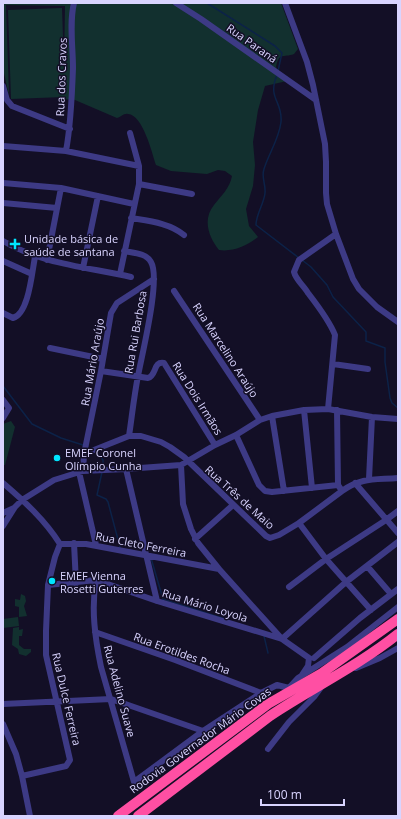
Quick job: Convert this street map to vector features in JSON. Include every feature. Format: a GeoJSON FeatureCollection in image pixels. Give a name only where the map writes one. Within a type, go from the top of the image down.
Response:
{"type":"FeatureCollection","features":[{"type":"Feature","properties":{"kind":"highway","name":"Rodovia Governador Mário Covas"},"geometry":{"type":"LineString","coordinates":[[118,816],[247,719],[281,696],[322,673],[398,618]]}},
{"type":"Feature","properties":{"kind":"highway","name":"Rodovia Governador Mário Covas"},"geometry":{"type":"LineString","coordinates":[[138,816],[287,704],[337,676],[398,634]]}},
{"type":"Feature","properties":{"kind":"street","name":"Rua dos Cravos"},"geometry":{"type":"LineString","coordinates":[[66,151],[70,129],[74,3]]}},
{"type":"Feature","properties":{"kind":"street","name":"Rua Paraná"},"geometry":{"type":"LineString","coordinates":[[176,3],[316,100]]}},
{"type":"Feature","properties":{"kind":"street"},"geometry":{"type":"LineString","coordinates":[[285,3],[307,62],[316,100],[325,144],[327,204],[336,234],[353,279],[359,289],[377,307],[398,322]]}},
{"type":"Feature","properties":{"kind":"street"},"geometry":{"type":"LineString","coordinates":[[3,86],[7,100],[12,106],[70,129]]}},
{"type":"Feature","properties":{"kind":"street"},"geometry":{"type":"LineString","coordinates":[[120,274],[139,184],[139,166],[130,133]]}},
{"type":"Feature","properties":{"kind":"street"},"geometry":{"type":"LineString","coordinates":[[3,146],[66,151],[139,166]]}},
{"type":"Feature","properties":{"kind":"street"},"geometry":{"type":"LineString","coordinates":[[3,183],[61,188],[134,204]]}},
{"type":"Feature","properties":{"kind":"street"},"geometry":{"type":"LineString","coordinates":[[139,184],[192,194]]}},
{"type":"Feature","properties":{"kind":"street"},"geometry":{"type":"LineString","coordinates":[[47,260],[61,188]]}},
{"type":"Feature","properties":{"kind":"street"},"geometry":{"type":"LineString","coordinates":[[83,268],[98,196]]}},
{"type":"Feature","properties":{"kind":"street"},"geometry":{"type":"LineString","coordinates":[[3,203],[57,208]]}},
{"type":"Feature","properties":{"kind":"street"},"geometry":{"type":"LineString","coordinates":[[131,218],[167,225],[178,229],[184,235]]}},
{"type":"Feature","properties":{"kind":"street"},"geometry":{"type":"LineString","coordinates":[[328,408],[336,335],[308,292],[296,278],[294,272],[299,260],[336,234]]}},
{"type":"Feature","properties":{"kind":"street"},"geometry":{"type":"LineString","coordinates":[[3,241],[17,249],[47,260],[131,277]]}},
{"type":"Feature","properties":{"kind":"street","name":"Rua Rui Barbosa"},"geometry":{"type":"LineString","coordinates":[[124,251],[139,254],[148,258],[153,266],[154,279],[153,300],[138,377],[129,436]]}},
{"type":"Feature","properties":{"kind":"street"},"geometry":{"type":"LineString","coordinates":[[3,313],[13,318],[17,317],[20,313],[29,293],[35,256]]}},
{"type":"Feature","properties":{"kind":"street"},"geometry":{"type":"LineString","coordinates":[[3,260],[32,274]]}},
{"type":"Feature","properties":{"kind":"street","name":"Rua Mário Araújo"},"geometry":{"type":"LineString","coordinates":[[96,545],[81,471],[113,308],[130,294],[154,279]]}},
{"type":"Feature","properties":{"kind":"street","name":"Rua Marcelino Araújo"},"geometry":{"type":"LineString","coordinates":[[174,291],[260,420]]}},
{"type":"Feature","properties":{"kind":"street"},"geometry":{"type":"LineString","coordinates":[[50,348],[103,359]]}},
{"type":"Feature","properties":{"kind":"street","name":"Rua Dois Irmãos"},"geometry":{"type":"LineString","coordinates":[[101,371],[138,377],[152,377],[157,365],[164,363],[215,445]]}},
{"type":"Feature","properties":{"kind":"street"},"geometry":{"type":"LineString","coordinates":[[333,364],[368,369]]}},
{"type":"Feature","properties":{"kind":"street"},"geometry":{"type":"LineString","coordinates":[[3,400],[9,409],[3,418]]}},
{"type":"Feature","properties":{"kind":"street"},"geometry":{"type":"LineString","coordinates":[[3,526],[22,500],[54,480],[81,471],[126,469],[184,463],[215,445],[236,436],[260,420],[272,416],[304,410],[328,408],[372,417],[398,419]]}},
{"type":"Feature","properties":{"kind":"street"},"geometry":{"type":"LineString","coordinates":[[304,410],[312,488]]}},
{"type":"Feature","properties":{"kind":"street"},"geometry":{"type":"LineString","coordinates":[[337,410],[338,485],[342,491]]}},
{"type":"Feature","properties":{"kind":"street"},"geometry":{"type":"LineString","coordinates":[[272,416],[284,490]]}},
{"type":"Feature","properties":{"kind":"street"},"geometry":{"type":"LineString","coordinates":[[369,479],[372,417]]}},
{"type":"Feature","properties":{"kind":"street"},"geometry":{"type":"LineString","coordinates":[[84,454],[129,436]]}},
{"type":"Feature","properties":{"kind":"street","name":"Rua Três de Maio"},"geometry":{"type":"LineString","coordinates":[[129,436],[141,436],[170,446],[184,463],[270,538],[279,535],[299,523],[355,483],[369,479],[397,479]]}},
{"type":"Feature","properties":{"kind":"street"},"geometry":{"type":"LineString","coordinates":[[236,436],[262,489],[269,492],[338,485]]}},
{"type":"Feature","properties":{"kind":"street"},"geometry":{"type":"LineString","coordinates":[[184,463],[183,504],[187,520],[195,539],[218,569],[282,640],[312,658],[336,655]]}},
{"type":"Feature","properties":{"kind":"street"},"geometry":{"type":"LineString","coordinates":[[126,469],[156,601]]}},
{"type":"Feature","properties":{"kind":"street"},"geometry":{"type":"LineString","coordinates":[[3,483],[42,519],[60,544]]}},
{"type":"Feature","properties":{"kind":"street"},"geometry":{"type":"LineString","coordinates":[[355,483],[398,533]]}},
{"type":"Feature","properties":{"kind":"street"},"geometry":{"type":"LineString","coordinates":[[195,539],[233,505]]}},
{"type":"Feature","properties":{"kind":"street"},"geometry":{"type":"LineString","coordinates":[[3,513],[15,508]]}},
{"type":"Feature","properties":{"kind":"street"},"geometry":{"type":"LineString","coordinates":[[288,587],[326,559],[386,520],[398,510]]}},
{"type":"Feature","properties":{"kind":"street"},"geometry":{"type":"LineString","coordinates":[[299,523],[326,559],[371,610]]}},
{"type":"Feature","properties":{"kind":"street"},"geometry":{"type":"LineString","coordinates":[[282,640],[346,582],[398,542]]}},
{"type":"Feature","properties":{"kind":"street"},"geometry":{"type":"LineString","coordinates":[[74,543],[76,583]]}},
{"type":"Feature","properties":{"kind":"street","name":"Rua Cleto Ferreira"},"geometry":{"type":"LineString","coordinates":[[60,544],[74,543],[96,545],[218,569]]}},
{"type":"Feature","properties":{"kind":"street","name":"Rua Dulce Ferreira"},"geometry":{"type":"LineString","coordinates":[[22,776],[66,766],[70,760],[46,655],[48,585],[60,544]]}},
{"type":"Feature","properties":{"kind":"street"},"geometry":{"type":"LineString","coordinates":[[367,566],[391,594]]}},
{"type":"Feature","properties":{"kind":"street","name":"Rua Mário Loyola"},"geometry":{"type":"LineString","coordinates":[[48,585],[96,580],[156,601],[282,640]]}},
{"type":"Feature","properties":{"kind":"street","name":"Rua Adelino Suave"},"geometry":{"type":"LineString","coordinates":[[96,580],[93,598],[95,632],[101,667],[134,782],[203,731]]}},
{"type":"Feature","properties":{"kind":"street"},"geometry":{"type":"LineString","coordinates":[[281,696],[305,671],[312,658],[398,589]]}},
{"type":"Feature","properties":{"kind":"street"},"geometry":{"type":"LineString","coordinates":[[298,678],[336,655],[398,607]]}},
{"type":"Feature","properties":{"kind":"street","name":"Rua Erotildes Rocha"},"geometry":{"type":"LineString","coordinates":[[95,632],[175,660],[261,693]]}},
{"type":"Feature","properties":{"kind":"street","name":"Rodovia Governador Mário Covas"},"geometry":{"type":"LineString","coordinates":[[337,676],[380,658],[398,648]]}},
{"type":"Feature","properties":{"kind":"street"},"geometry":{"type":"LineString","coordinates":[[268,749],[289,722],[314,697],[324,684]]}},
{"type":"Feature","properties":{"kind":"street"},"geometry":{"type":"LineString","coordinates":[[3,704],[111,699],[203,731],[261,693],[277,685],[289,688]]}},
{"type":"Feature","properties":{"kind":"street"},"geometry":{"type":"LineString","coordinates":[[4,728],[16,754],[30,816]]}},
{"type":"Feature","properties":{"kind":"green space"},"geometry":{"type":"Polygon","coordinates":[[[3,3],[281,3],[298,49],[294,54],[280,57],[276,67],[279,73],[287,81],[265,86],[258,110],[253,142],[255,165],[253,186],[246,209],[249,226],[258,237],[240,248],[219,250],[212,240],[208,228],[208,217],[210,211],[227,188],[232,176],[225,171],[218,170],[207,174],[171,171],[156,165],[146,135],[138,121],[133,116],[127,114],[117,118],[75,100],[64,99],[64,97],[11,99],[8,10],[62,8],[64,66],[65,6],[6,5],[9,95],[3,69],[3,3]]]}},
{"type":"Feature","properties":{"kind":"green space"},"geometry":{"type":"Polygon","coordinates":[[[11,421],[15,427],[5,465],[3,465],[3,424],[11,421]]]}},
{"type":"Feature","properties":{"kind":"green space"},"geometry":{"type":"Polygon","coordinates":[[[21,594],[25,596],[26,601],[24,606],[27,616],[19,617],[19,607],[15,606],[15,599],[20,600],[21,594]]]}},
{"type":"Feature","properties":{"kind":"green space"},"geometry":{"type":"Polygon","coordinates":[[[18,617],[19,626],[3,628],[3,619],[18,617]]]}},
{"type":"Feature","properties":{"kind":"green space"},"geometry":{"type":"Polygon","coordinates":[[[19,627],[19,630],[23,629],[22,636],[19,636],[19,645],[24,649],[31,649],[31,652],[26,656],[19,654],[18,649],[12,645],[13,628],[19,627]]]}},
{"type":"Feature","properties":{"kind":"waterway"},"geometry":{"type":"LineString","coordinates":[[207,3],[275,46],[282,53],[278,71]]}},
{"type":"Feature","properties":{"kind":"waterway"},"geometry":{"type":"LineString","coordinates":[[277,75],[274,83],[274,95],[280,109],[281,122],[278,134],[264,169],[263,175],[265,193],[257,217],[256,225],[299,258]]}},
{"type":"Feature","properties":{"kind":"waterway"},"geometry":{"type":"LineString","coordinates":[[302,260],[311,267],[327,285],[333,297],[366,332],[366,341],[385,348],[385,362],[390,398],[392,403],[398,408]]}},
{"type":"Feature","properties":{"kind":"waterway"},"geometry":{"type":"LineString","coordinates":[[3,386],[32,424],[61,438],[83,445]]}},
{"type":"Feature","properties":{"kind":"waterway"},"geometry":{"type":"LineString","coordinates":[[96,451],[103,460],[103,468]]}},
{"type":"Feature","properties":{"kind":"waterway"},"geometry":{"type":"LineString","coordinates":[[102,472],[97,495],[106,499],[108,502],[120,547]]}},
{"type":"Feature","properties":{"kind":"waterway"},"geometry":{"type":"LineString","coordinates":[[151,558],[163,599],[225,619]]}},
{"type":"Feature","properties":{"kind":"waterway"},"geometry":{"type":"LineString","coordinates":[[264,636],[268,653]]}},
{"type":"Feature","properties":{"kind":"place","name":"Unidade básica de saúde de santana"},"geometry":{"type":"Point","coordinates":[15,244]}},
{"type":"Feature","properties":{"kind":"place","name":"EMEF Coronel Olímpio Cunha"},"geometry":{"type":"Point","coordinates":[57,458]}},
{"type":"Feature","properties":{"kind":"place","name":"EMEF Vienna Rosetti Guterres"},"geometry":{"type":"Point","coordinates":[52,581]}}]}
